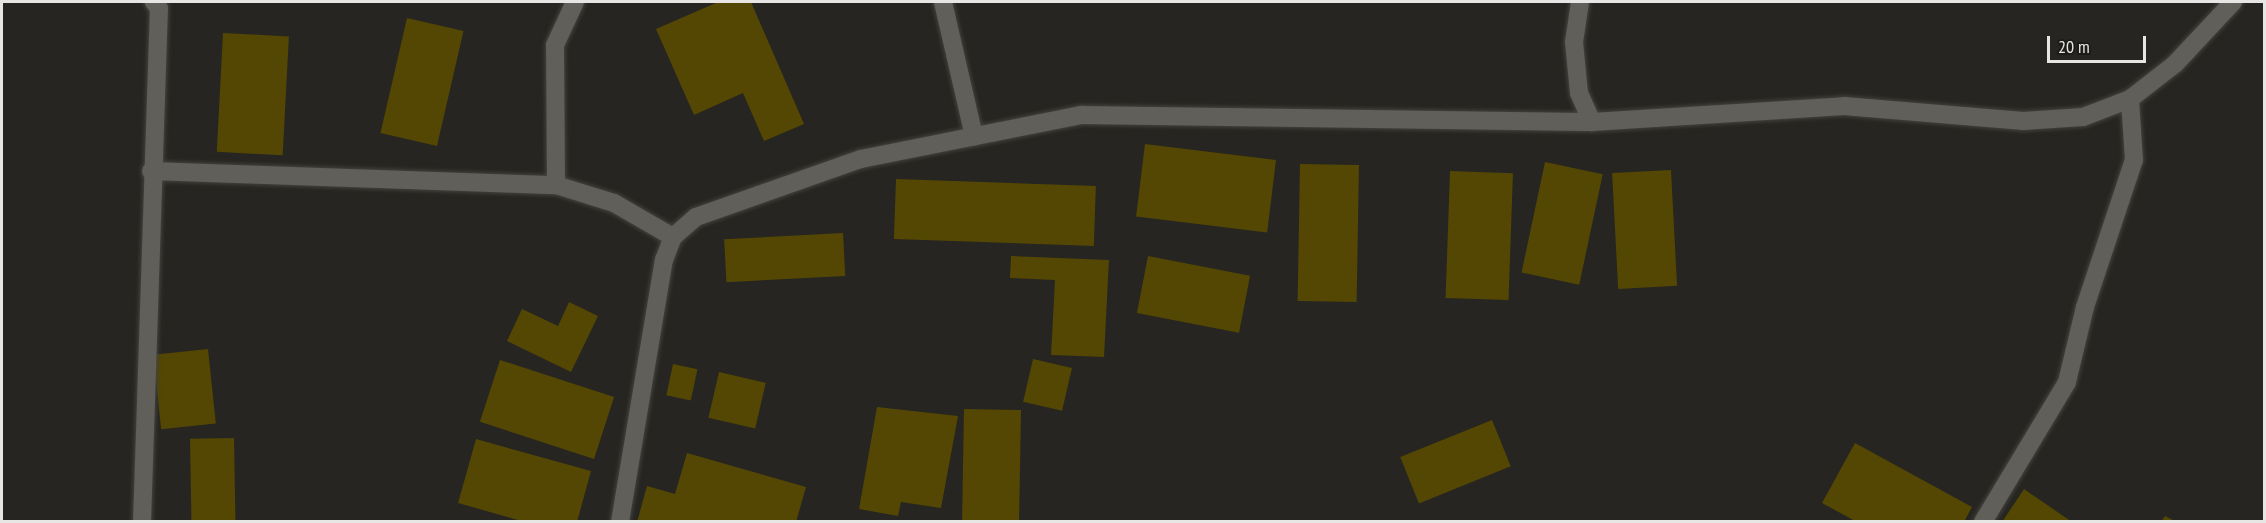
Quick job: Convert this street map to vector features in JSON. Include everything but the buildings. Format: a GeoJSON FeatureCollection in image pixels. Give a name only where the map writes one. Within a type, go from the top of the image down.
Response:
{"type":"FeatureCollection","features":[{"type":"Feature","properties":{"kind":"street"},"geometry":{"type":"LineString","coordinates":[[142,522],[151,171],[159,8],[154,2]]}},
{"type":"Feature","properties":{"kind":"street"},"geometry":{"type":"LineString","coordinates":[[556,185],[555,45],[575,2]]}},
{"type":"Feature","properties":{"kind":"street"},"geometry":{"type":"LineString","coordinates":[[943,2],[974,136]]}},
{"type":"Feature","properties":{"kind":"street"},"geometry":{"type":"LineString","coordinates":[[1580,2],[1574,42],[1579,93],[1592,122]]}},
{"type":"Feature","properties":{"kind":"street"},"geometry":{"type":"LineString","coordinates":[[620,522],[664,260],[673,237],[696,217],[861,159],[1082,115],[1592,122],[1844,106],[2023,121],[2084,117],[2130,99],[2175,64],[2233,2]]}},
{"type":"Feature","properties":{"kind":"street"},"geometry":{"type":"LineString","coordinates":[[1983,522],[2067,382],[2085,307],[2134,159],[2130,99]]}},
{"type":"Feature","properties":{"kind":"street"},"geometry":{"type":"LineString","coordinates":[[151,171],[556,185],[614,203],[673,237]]}}]}
